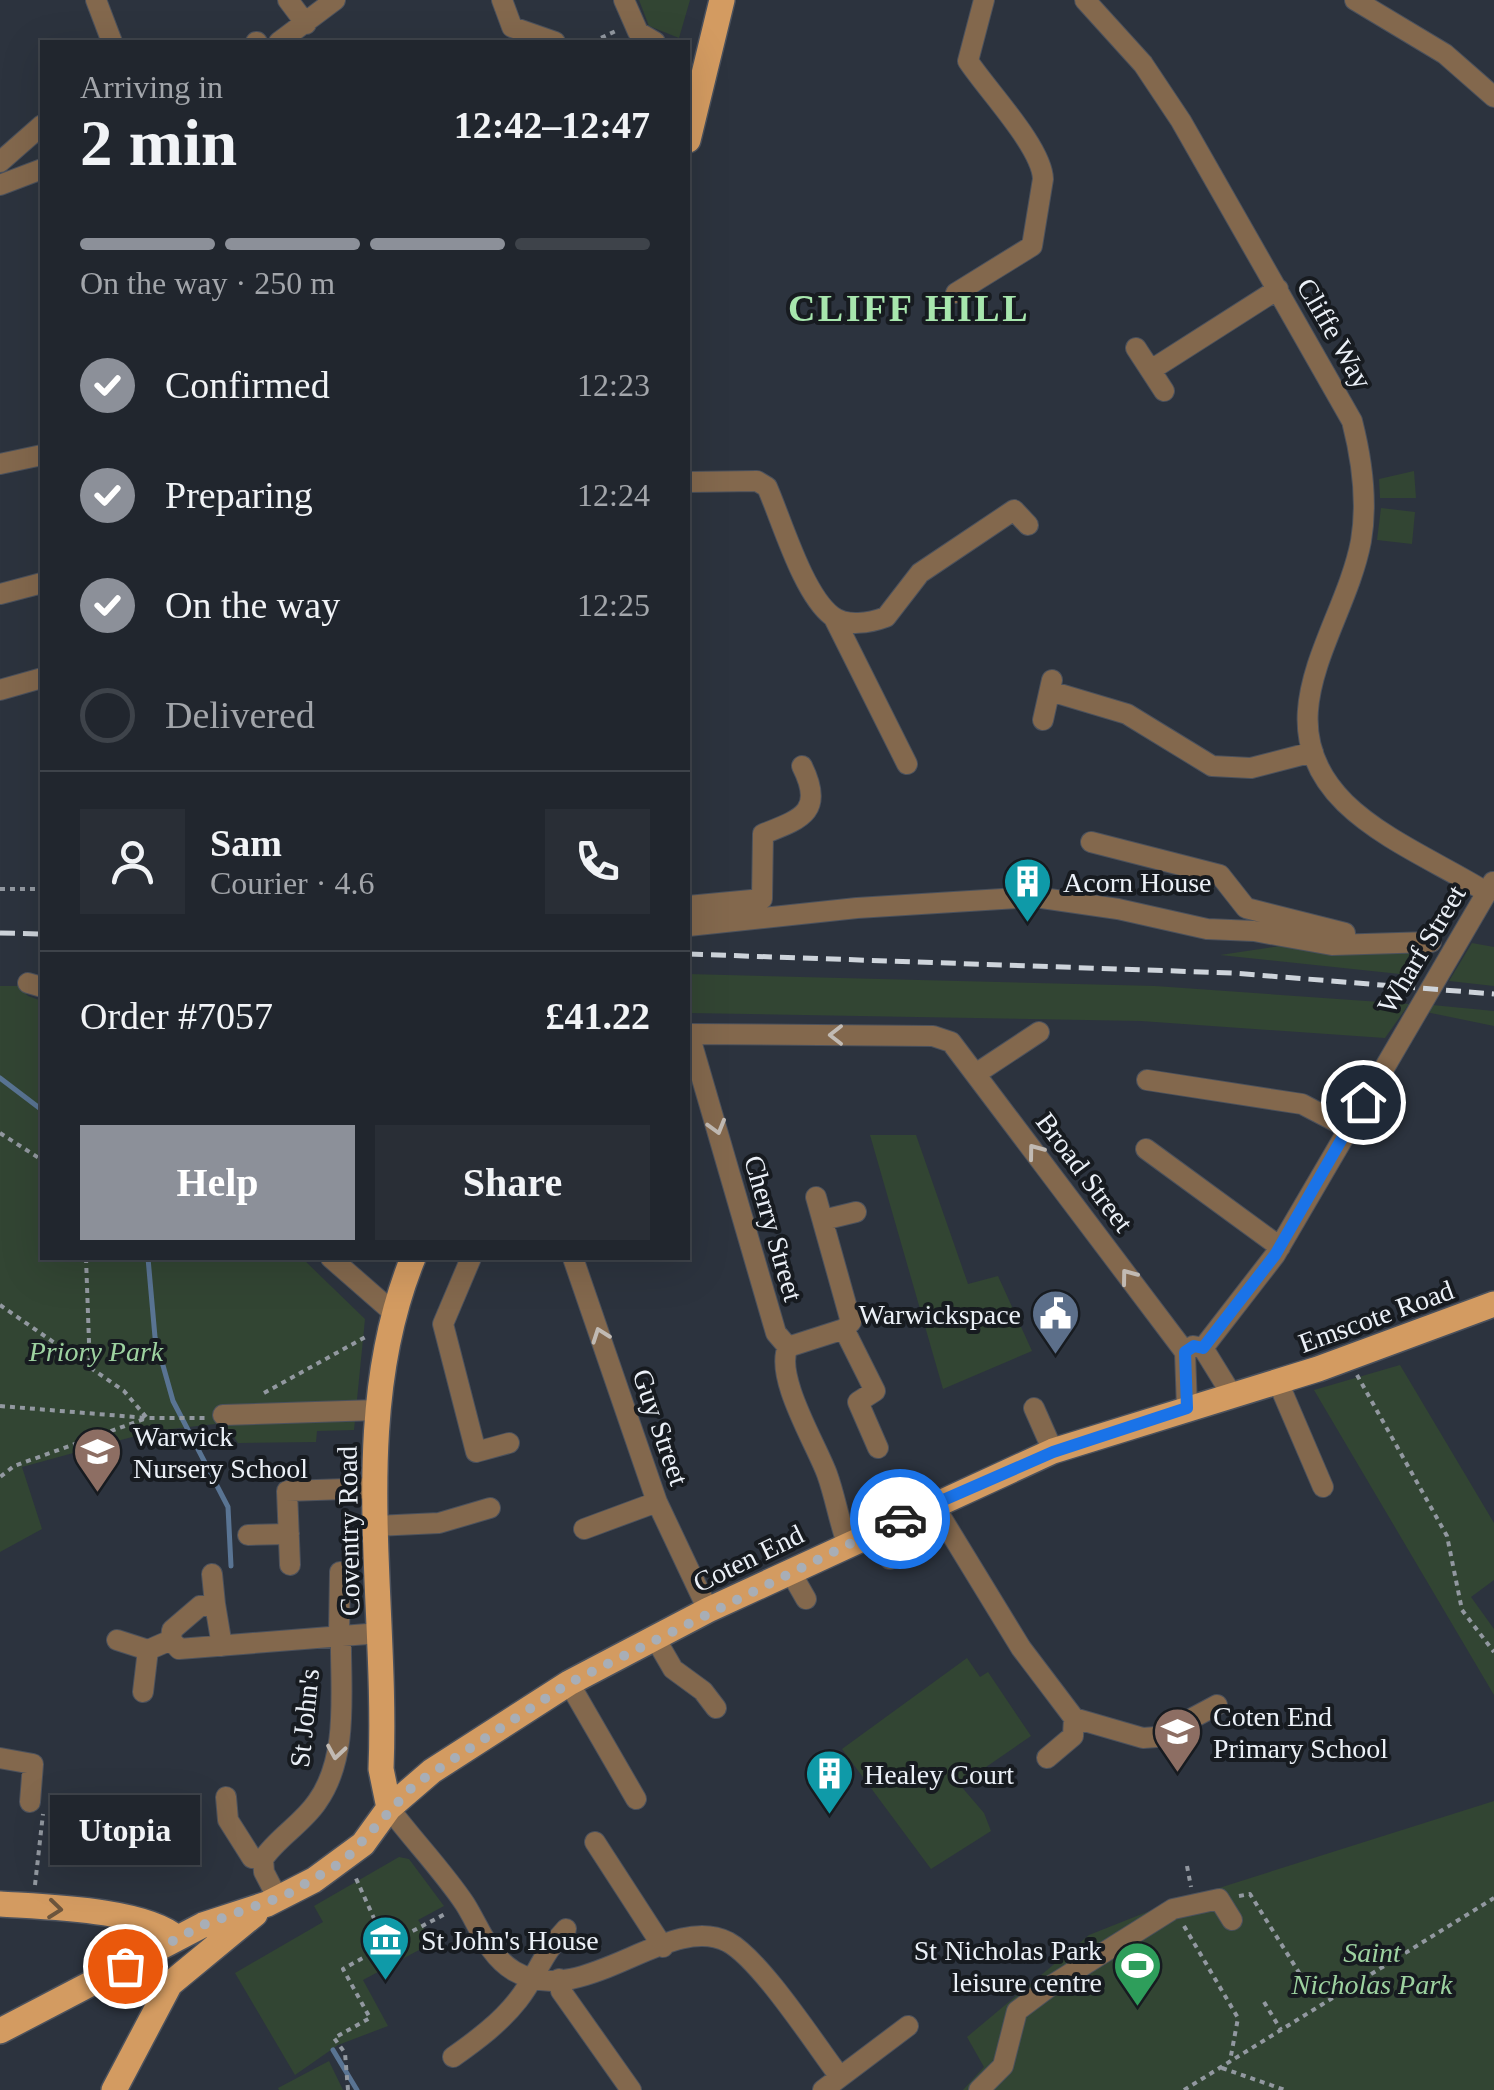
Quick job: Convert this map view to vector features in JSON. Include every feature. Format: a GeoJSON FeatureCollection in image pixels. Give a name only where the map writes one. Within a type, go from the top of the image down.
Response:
{"type":"FeatureCollection","features":[{"type":"Feature","properties":{"kind":"main road"},"geometry":{"type":"LineString","coordinates":[[690,120],[697,52],[722,0]]}},
{"type":"Feature","properties":{"kind":"main road","name":"Coventry Road"},"geometry":{"type":"LineString","coordinates":[[388,1808],[381,1769],[378,1410],[396,1314],[411,1260]]}},
{"type":"Feature","properties":{"kind":"main road","name":"Emscote Road"},"geometry":{"type":"LineString","coordinates":[[1278,1382],[1494,1304]]}},
{"type":"Feature","properties":{"kind":"main road","name":"Coten End"},"geometry":{"type":"LineString","coordinates":[[388,1808],[432,1770],[569,1683],[708,1610],[1053,1452],[1278,1382]]}},
{"type":"Feature","properties":{"kind":"main road"},"geometry":{"type":"LineString","coordinates":[[3,2024],[178,1938],[272,1901],[344,1861],[364,1844],[388,1808]]}},
{"type":"Feature","properties":{"kind":"main road"},"geometry":{"type":"LineString","coordinates":[[114,2090],[177,1977],[272,1901]]}},
{"type":"Feature","properties":{"kind":"main road"},"geometry":{"type":"LineString","coordinates":[[0,1904],[152,1925],[178,1938]]}},
{"type":"Feature","properties":{"kind":"main road"},"geometry":{"type":"LineString","coordinates":[[177,1977],[178,1938]]}},
{"type":"Feature","properties":{"kind":"street"},"geometry":{"type":"LineString","coordinates":[[96,0],[111,40]]}},
{"type":"Feature","properties":{"kind":"street"},"geometry":{"type":"LineString","coordinates":[[288,0],[306,24]]}},
{"type":"Feature","properties":{"kind":"street"},"geometry":{"type":"LineString","coordinates":[[282,40],[335,0]]}},
{"type":"Feature","properties":{"kind":"street"},"geometry":{"type":"LineString","coordinates":[[502,0],[512,27],[549,40]]}},
{"type":"Feature","properties":{"kind":"street"},"geometry":{"type":"LineString","coordinates":[[956,293],[1032,246],[1043,180],[1042,168],[1024,138],[968,61],[984,0]]}},
{"type":"Feature","properties":{"kind":"street","name":"Cliffe Way"},"geometry":{"type":"LineString","coordinates":[[1085,0],[1123,40],[1161,91],[1346,404],[1363,469],[1363,522],[1355,564],[1308,695],[1307,725],[1313,752],[1336,794],[1361,816],[1490,886]]}},
{"type":"Feature","properties":{"kind":"street"},"geometry":{"type":"LineString","coordinates":[[1355,0],[1444,54],[1494,96]]}},
{"type":"Feature","properties":{"kind":"street"},"geometry":{"type":"LineString","coordinates":[[626,3],[638,32],[652,40]]}},
{"type":"Feature","properties":{"kind":"street"},"geometry":{"type":"LineString","coordinates":[[0,162],[40,127]]}},
{"type":"Feature","properties":{"kind":"street"},"geometry":{"type":"LineString","coordinates":[[0,185],[40,169]]}},
{"type":"Feature","properties":{"kind":"street"},"geometry":{"type":"LineString","coordinates":[[1151,370],[1278,289]]}},
{"type":"Feature","properties":{"kind":"street"},"geometry":{"type":"LineString","coordinates":[[1136,348],[1164,391]]}},
{"type":"Feature","properties":{"kind":"street"},"geometry":{"type":"LineString","coordinates":[[0,464],[40,456]]}},
{"type":"Feature","properties":{"kind":"street"},"geometry":{"type":"LineString","coordinates":[[690,482],[757,481],[767,487],[816,598],[834,618],[907,764]]}},
{"type":"Feature","properties":{"kind":"street"},"geometry":{"type":"LineString","coordinates":[[834,618],[872,622],[886,616],[920,573],[1014,510],[1028,525]]}},
{"type":"Feature","properties":{"kind":"street"},"geometry":{"type":"LineString","coordinates":[[0,594],[40,584]]}},
{"type":"Feature","properties":{"kind":"street"},"geometry":{"type":"LineString","coordinates":[[0,690],[40,679]]}},
{"type":"Feature","properties":{"kind":"street"},"geometry":{"type":"LineString","coordinates":[[1043,720],[1051,685],[1127,714],[1212,766],[1252,768],[1313,752]]}},
{"type":"Feature","properties":{"kind":"street"},"geometry":{"type":"LineString","coordinates":[[690,906],[762,899],[763,834],[800,819],[810,805],[811,785],[802,766]]}},
{"type":"Feature","properties":{"kind":"street"},"geometry":{"type":"LineString","coordinates":[[1091,842],[1220,875],[1246,908],[1342,933],[1455,945]]}},
{"type":"Feature","properties":{"kind":"street","name":"Wharf Street"},"geometry":{"type":"LineString","coordinates":[[1194,1350],[1280,1246],[1490,886]]}},
{"type":"Feature","properties":{"kind":"street"},"geometry":{"type":"LineString","coordinates":[[690,926],[856,908],[1036,897],[1118,908],[1207,929],[1254,931],[1332,945],[1431,942]]}},
{"type":"Feature","properties":{"kind":"street"},"geometry":{"type":"LineString","coordinates":[[977,1073],[1039,1032]]}},
{"type":"Feature","properties":{"kind":"street","name":"Broad Street"},"geometry":{"type":"LineString","coordinates":[[690,1034],[933,1036],[951,1042],[1232,1395]]}},
{"type":"Feature","properties":{"kind":"street","name":"Cherry Street"},"geometry":{"type":"LineString","coordinates":[[690,1041],[776,1333],[788,1346],[784,1369],[810,1444],[826,1471],[847,1544]]}},
{"type":"Feature","properties":{"kind":"street"},"geometry":{"type":"LineString","coordinates":[[1147,1080],[1302,1104],[1348,1128]]}},
{"type":"Feature","properties":{"kind":"street"},"geometry":{"type":"LineString","coordinates":[[1146,1149],[1280,1246]]}},
{"type":"Feature","properties":{"kind":"street"},"geometry":{"type":"LineString","coordinates":[[788,1346],[844,1329],[851,1315],[816,1197]]}},
{"type":"Feature","properties":{"kind":"street"},"geometry":{"type":"LineString","coordinates":[[823,1220],[856,1212]]}},
{"type":"Feature","properties":{"kind":"street"},"geometry":{"type":"LineString","coordinates":[[332,1260],[396,1314]]}},
{"type":"Feature","properties":{"kind":"street"},"geometry":{"type":"LineString","coordinates":[[470,1260],[442,1324],[476,1452],[509,1443]]}},
{"type":"Feature","properties":{"kind":"street","name":"Guy Street"},"geometry":{"type":"LineString","coordinates":[[574,1260],[657,1498],[708,1610]]}},
{"type":"Feature","properties":{"kind":"street"},"geometry":{"type":"LineString","coordinates":[[844,1329],[876,1391],[858,1402],[878,1448]]}},
{"type":"Feature","properties":{"kind":"street"},"geometry":{"type":"LineString","coordinates":[[1187,1408],[1194,1350]]}},
{"type":"Feature","properties":{"kind":"street"},"geometry":{"type":"LineString","coordinates":[[1278,1382],[1323,1487]]}},
{"type":"Feature","properties":{"kind":"street"},"geometry":{"type":"LineString","coordinates":[[1034,1408],[1053,1452]]}},
{"type":"Feature","properties":{"kind":"street"},"geometry":{"type":"LineString","coordinates":[[223,1414],[378,1410]]}},
{"type":"Feature","properties":{"kind":"street"},"geometry":{"type":"LineString","coordinates":[[290,1565],[287,1491],[376,1488]]}},
{"type":"Feature","properties":{"kind":"street"},"geometry":{"type":"LineString","coordinates":[[584,1529],[657,1498]]}},
{"type":"Feature","properties":{"kind":"street"},"geometry":{"type":"LineString","coordinates":[[933,1504],[1021,1648],[1074,1718],[1142,1738],[1156,1738],[1217,1705]]}},
{"type":"Feature","properties":{"kind":"street"},"geometry":{"type":"LineString","coordinates":[[376,1526],[439,1523],[490,1508]]}},
{"type":"Feature","properties":{"kind":"street"},"geometry":{"type":"LineString","coordinates":[[874,1531],[890,1559]]}},
{"type":"Feature","properties":{"kind":"street"},"geometry":{"type":"LineString","coordinates":[[248,1535],[289,1534]]}},
{"type":"Feature","properties":{"kind":"street"},"geometry":{"type":"LineString","coordinates":[[790,1571],[806,1599]]}},
{"type":"Feature","properties":{"kind":"street","name":"St John's"},"geometry":{"type":"LineString","coordinates":[[252,1860],[315,1804],[333,1772],[340,1572]]}},
{"type":"Feature","properties":{"kind":"street"},"geometry":{"type":"LineString","coordinates":[[212,1574],[222,1646]]}},
{"type":"Feature","properties":{"kind":"street"},"geometry":{"type":"LineString","coordinates":[[117,1640],[148,1650],[171,1640],[178,1620],[200,1606],[215,1604]]}},
{"type":"Feature","properties":{"kind":"street"},"geometry":{"type":"LineString","coordinates":[[171,1640],[179,1649],[340,1641],[380,1632]]}},
{"type":"Feature","properties":{"kind":"street"},"geometry":{"type":"LineString","coordinates":[[656,1638],[674,1669],[704,1691],[716,1708]]}},
{"type":"Feature","properties":{"kind":"street"},"geometry":{"type":"LineString","coordinates":[[143,1692],[148,1650]]}},
{"type":"Feature","properties":{"kind":"street"},"geometry":{"type":"LineString","coordinates":[[569,1683],[636,1799]]}},
{"type":"Feature","properties":{"kind":"street"},"geometry":{"type":"LineString","coordinates":[[1047,1758],[1073,1736],[1074,1718]]}},
{"type":"Feature","properties":{"kind":"street"},"geometry":{"type":"LineString","coordinates":[[0,1758],[42,1762],[30,1802]]}},
{"type":"Feature","properties":{"kind":"street"},"geometry":{"type":"LineString","coordinates":[[226,1797],[228,1820],[252,1860],[264,1872],[272,1901]]}},
{"type":"Feature","properties":{"kind":"street"},"geometry":{"type":"LineString","coordinates":[[388,1808],[464,1904],[487,1945],[507,1966],[530,1977],[586,1976],[701,1937],[733,1946],[832,2084],[908,2026]]}},
{"type":"Feature","properties":{"kind":"street"},"geometry":{"type":"LineString","coordinates":[[595,1842],[662,1948]]}},
{"type":"Feature","properties":{"kind":"street"},"geometry":{"type":"LineString","coordinates":[[979,2090],[1003,2066],[1017,2012],[1048,1986],[1174,1909],[1219,1900],[1232,1920]]}},
{"type":"Feature","properties":{"kind":"street"},"geometry":{"type":"LineString","coordinates":[[453,2056],[503,2017],[520,1998],[545,1951],[566,1928]]}},
{"type":"Feature","properties":{"kind":"street"},"geometry":{"type":"LineString","coordinates":[[559,1979],[561,1991],[631,2090]]}},
{"type":"Feature","properties":{"kind":"path"},"geometry":{"type":"LineString","coordinates":[[596,40],[617,30]]}},
{"type":"Feature","properties":{"kind":"path"},"geometry":{"type":"LineString","coordinates":[[0,888],[40,889]]}},
{"type":"Feature","properties":{"kind":"path"},"geometry":{"type":"LineString","coordinates":[[0,1133],[40,1159]]}},
{"type":"Feature","properties":{"kind":"path"},"geometry":{"type":"LineString","coordinates":[[86,1260],[90,1370]]}},
{"type":"Feature","properties":{"kind":"path"},"geometry":{"type":"LineString","coordinates":[[0,1305],[124,1391],[148,1418]]}},
{"type":"Feature","properties":{"kind":"path"},"geometry":{"type":"LineString","coordinates":[[263,1394],[370,1334]]}},
{"type":"Feature","properties":{"kind":"path"},"geometry":{"type":"LineString","coordinates":[[1346,1376],[1356,1373],[1447,1536],[1462,1610],[1494,1652]]}},
{"type":"Feature","properties":{"kind":"path"},"geometry":{"type":"LineString","coordinates":[[0,1406],[194,1419]]}},
{"type":"Feature","properties":{"kind":"path"},"geometry":{"type":"LineString","coordinates":[[0,1475],[14,1466],[148,1418]]}},
{"type":"Feature","properties":{"kind":"path"},"geometry":{"type":"LineString","coordinates":[[30,1802],[44,1803],[33,1906]]}},
{"type":"Feature","properties":{"kind":"path"},"geometry":{"type":"LineString","coordinates":[[352,1870],[386,1945]]}},
{"type":"Feature","properties":{"kind":"path"},"geometry":{"type":"LineString","coordinates":[[1219,1900],[1250,1894],[1304,1979]]}},
{"type":"Feature","properties":{"kind":"path"},"geometry":{"type":"LineString","coordinates":[[1184,2090],[1494,1898]]}},
{"type":"Feature","properties":{"kind":"path"},"geometry":{"type":"LineString","coordinates":[[348,2090],[344,2081],[345,2053],[334,2038],[370,2018],[344,1970],[464,1904]]}},
{"type":"Feature","properties":{"kind":"path"},"geometry":{"type":"LineString","coordinates":[[1174,1909],[1238,2018],[1230,2062]]}},
{"type":"Feature","properties":{"kind":"path"},"geometry":{"type":"LineString","coordinates":[[1264,2002],[1280,2030]]}},
{"type":"Feature","properties":{"kind":"path"},"geometry":{"type":"LineString","coordinates":[[1222,2068],[1285,2090]]}},
{"type":"Feature","properties":{"kind":"green space"},"geometry":{"type":"Polygon","coordinates":[[[639,0],[690,0],[679,38],[649,26],[639,0]]]}},
{"type":"Feature","properties":{"kind":"green space"},"geometry":{"type":"Polygon","coordinates":[[[1414,471],[1416,498],[1380,498],[1379,479],[1414,471]]]}},
{"type":"Feature","properties":{"kind":"green space"},"geometry":{"type":"Polygon","coordinates":[[[1381,508],[1415,512],[1412,544],[1377,540],[1381,508]]]}},
{"type":"Feature","properties":{"kind":"green space"},"geometry":{"type":"Polygon","coordinates":[[[1472,943],[1494,947],[1494,986],[1449,981],[1472,943]]]}},
{"type":"Feature","properties":{"kind":"green space"},"geometry":{"type":"Polygon","coordinates":[[[1293,944],[1418,951],[1431,961],[1413,979],[1400,974],[1220,955],[1293,944]]]}},
{"type":"Feature","properties":{"kind":"green space"},"geometry":{"type":"Polygon","coordinates":[[[690,974],[1155,986],[1409,1004],[1385,1038],[1141,1021],[690,1013],[690,974]]]}},
{"type":"Feature","properties":{"kind":"green space","name":"Priory Park"},"geometry":{"type":"Polygon","coordinates":[[[0,986],[19,986],[28,996],[40,1000],[40,1260],[304,1260],[365,1319],[354,1430],[317,1431],[316,1442],[238,1443],[224,1423],[154,1431],[22,1467],[42,1529],[0,1552],[0,986]]]}},
{"type":"Feature","properties":{"kind":"green space"},"geometry":{"type":"Polygon","coordinates":[[[1432,1005],[1494,1011],[1494,1026],[1426,1012],[1432,1005]]]}},
{"type":"Feature","properties":{"kind":"green space"},"geometry":{"type":"Polygon","coordinates":[[[870,1135],[916,1135],[968,1284],[998,1276],[1032,1351],[943,1389],[870,1135]]]}},
{"type":"Feature","properties":{"kind":"green space"},"geometry":{"type":"Polygon","coordinates":[[[1400,1365],[1494,1523],[1494,1580],[1471,1597],[1494,1629],[1494,1695],[1314,1390],[1400,1365]]]}},
{"type":"Feature","properties":{"kind":"green space"},"geometry":{"type":"Polygon","coordinates":[[[967,1658],[980,1677],[988,1672],[1031,1736],[960,1785],[984,1813],[991,1831],[931,1869],[842,1749],[967,1658]]]}},
{"type":"Feature","properties":{"kind":"green space","name":"Saint Nicholas Park"},"geometry":{"type":"Polygon","coordinates":[[[1494,1801],[1494,2090],[963,2090],[984,2067],[967,2037],[1089,1935],[1162,1906],[1494,1801]]]}},
{"type":"Feature","properties":{"kind":"green space"},"geometry":{"type":"Polygon","coordinates":[[[399,1857],[409,1859],[444,1906],[418,1920],[434,1942],[363,1980],[388,2026],[338,2045],[295,2075],[235,1973],[323,1922],[314,1906],[399,1857]]]}},
{"type":"Feature","properties":{"kind":"green space"},"geometry":{"type":"Polygon","coordinates":[[[329,2061],[343,2090],[279,2090],[278,2088],[329,2061]]]}},
{"type":"Feature","properties":{"kind":"waterway"},"geometry":{"type":"LineString","coordinates":[[0,1078],[40,1108]]}},
{"type":"Feature","properties":{"kind":"waterway"},"geometry":{"type":"LineString","coordinates":[[148,1260],[155,1337],[173,1401],[228,1507],[231,1566]]}},
{"type":"Feature","properties":{"kind":"waterway"},"geometry":{"type":"LineString","coordinates":[[333,2050],[357,2090]]}},
{"type":"Feature","properties":{"kind":"railway"},"geometry":{"type":"LineString","coordinates":[[0,933],[40,934]]}},
{"type":"Feature","properties":{"kind":"railway"},"geometry":{"type":"LineString","coordinates":[[690,954],[1232,973],[1494,994]]}},
{"type":"Feature","properties":{"kind":"way so far"},"geometry":{"type":"LineString","coordinates":[[125,1966],[203,1925],[286,1895],[344,1861],[364,1844],[388,1808],[432,1770],[569,1683],[708,1610],[900,1519]]}},
{"type":"Feature","properties":{"kind":"place","name":"Acorn House"},"geometry":{"type":"Point","coordinates":[1028,924]}},
{"type":"Feature","properties":{"kind":"place","name":"Warwickspace"},"geometry":{"type":"Point","coordinates":[1056,1356]}},
{"type":"Feature","properties":{"kind":"place","name":"Warwick Nursery School"},"geometry":{"type":"Point","coordinates":[98,1494]}},
{"type":"Feature","properties":{"kind":"place","name":"Coten End Primary School"},"geometry":{"type":"Point","coordinates":[1178,1774]}},
{"type":"Feature","properties":{"kind":"place","name":"Healey Court"},"geometry":{"type":"Point","coordinates":[829,1816]}},
{"type":"Feature","properties":{"kind":"place","name":"Utopia"},"geometry":{"type":"Point","coordinates":[125,1966]}},
{"type":"Feature","properties":{"kind":"place","name":"St John's House"},"geometry":{"type":"Point","coordinates":[386,1982]}},
{"type":"Feature","properties":{"kind":"place","name":"St Nicholas Park leisure centre"},"geometry":{"type":"Point","coordinates":[1137,2008]}},
{"type":"Feature","properties":{"kind":"district","name":"CLIFF HILL"},"geometry":{"type":"Point","coordinates":[909,308]}},
{"type":"Feature","properties":{"kind":"route"},"geometry":{"type":"LineString","coordinates":[[900,1519],[1053,1452],[1187,1408],[1185,1352],[1194,1346],[1203,1348],[1275,1255],[1363,1102]]}}]}
